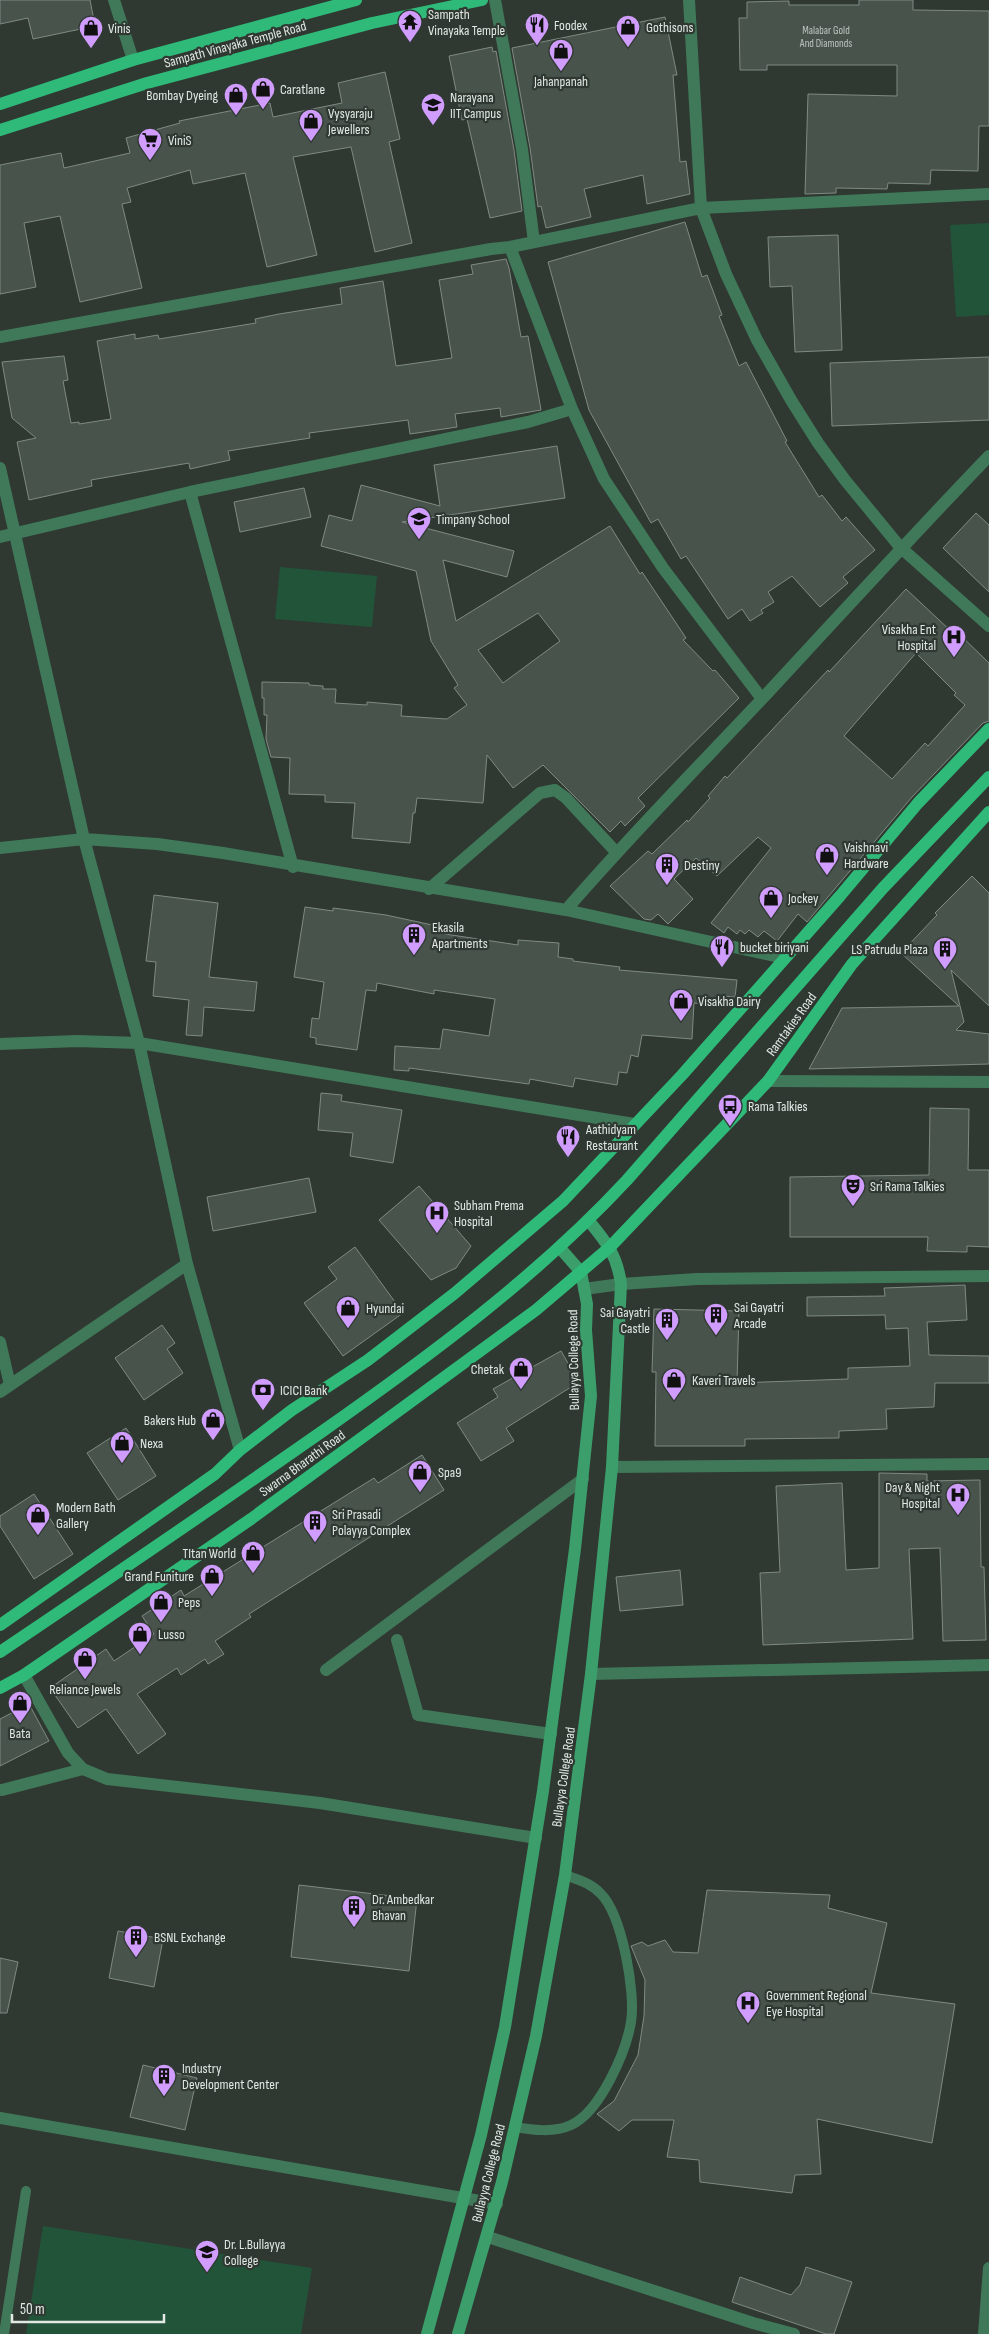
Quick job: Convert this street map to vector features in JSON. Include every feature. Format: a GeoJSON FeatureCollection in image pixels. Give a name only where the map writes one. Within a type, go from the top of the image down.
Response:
{"type":"FeatureCollection","features":[{"type":"Feature","properties":{"kind":"main road","name":"Sampath Vinayaka Temple Road"},"geometry":{"type":"LineString","coordinates":[[0,104],[133,60],[356,0]]}},
{"type":"Feature","properties":{"kind":"main road","name":"Sampath Vinayaka Temple Road"},"geometry":{"type":"LineString","coordinates":[[0,130],[147,83],[372,23],[482,0]]}},
{"type":"Feature","properties":{"kind":"main road"},"geometry":{"type":"LineString","coordinates":[[0,1625],[215,1474],[240,1450],[292,1410],[368,1360],[455,1293],[563,1201],[682,1075],[840,896],[918,803],[989,729]]}},
{"type":"Feature","properties":{"kind":"main road"},"geometry":{"type":"LineString","coordinates":[[0,1652],[237,1491],[408,1371],[560,1248],[589,1221],[883,888],[989,777]]}},
{"type":"Feature","properties":{"kind":"main road","name":"Ramtakies Road"},"geometry":{"type":"LineString","coordinates":[[610,1246],[768,1081],[852,964],[989,812]]}},
{"type":"Feature","properties":{"kind":"main road","name":"Bullayya College Road"},"geometry":{"type":"LineString","coordinates":[[458,2334],[488,2237],[536,2036],[564,1875],[591,1674],[612,1467],[621,1284],[619,1266],[610,1246],[589,1221]]}},
{"type":"Feature","properties":{"kind":"main road","name":"Swarna Bharathi Road"},"geometry":{"type":"LineString","coordinates":[[0,1688],[24,1675],[251,1519],[536,1310],[610,1246]]}},
{"type":"Feature","properties":{"kind":"main road"},"geometry":{"type":"LineString","coordinates":[[560,1248],[581,1272]]}},
{"type":"Feature","properties":{"kind":"main road","name":"Bullayya College Road"},"geometry":{"type":"LineString","coordinates":[[427,2334],[481,2135],[505,2027],[536,1838],[583,1479],[591,1396],[586,1330],[587,1304],[581,1272]]}},
{"type":"Feature","properties":{"kind":"street"},"geometry":{"type":"LineString","coordinates":[[114,0],[133,60]]}},
{"type":"Feature","properties":{"kind":"street"},"geometry":{"type":"LineString","coordinates":[[496,0],[522,149],[534,242]]}},
{"type":"Feature","properties":{"kind":"street"},"geometry":{"type":"LineString","coordinates":[[689,0],[700,208],[726,274],[791,400],[818,443],[845,480],[900,547],[989,626]]}},
{"type":"Feature","properties":{"kind":"street"},"geometry":{"type":"LineString","coordinates":[[0,337],[510,247],[700,208],[989,194]]}},
{"type":"Feature","properties":{"kind":"street"},"geometry":{"type":"LineString","coordinates":[[510,247],[572,410],[604,479],[663,568],[762,699]]}},
{"type":"Feature","properties":{"kind":"street"},"geometry":{"type":"LineString","coordinates":[[0,537],[190,492],[528,422],[572,410]]}},
{"type":"Feature","properties":{"kind":"street"},"geometry":{"type":"LineString","coordinates":[[566,910],[616,852],[762,699],[900,547],[989,456]]}},
{"type":"Feature","properties":{"kind":"street"},"geometry":{"type":"LineString","coordinates":[[0,468],[84,839],[139,1043],[188,1264],[240,1450]]}},
{"type":"Feature","properties":{"kind":"street"},"geometry":{"type":"LineString","coordinates":[[190,492],[294,866]]}},
{"type":"Feature","properties":{"kind":"street"},"geometry":{"type":"LineString","coordinates":[[430,889],[540,792],[555,790],[566,798],[616,852]]}},
{"type":"Feature","properties":{"kind":"street"},"geometry":{"type":"LineString","coordinates":[[0,848],[84,839],[158,844],[566,910],[784,958]]}},
{"type":"Feature","properties":{"kind":"street"},"geometry":{"type":"LineString","coordinates":[[0,1044],[77,1041],[139,1043],[634,1124]]}},
{"type":"Feature","properties":{"kind":"street"},"geometry":{"type":"LineString","coordinates":[[768,1081],[989,1082]]}},
{"type":"Feature","properties":{"kind":"street"},"geometry":{"type":"LineString","coordinates":[[0,1342],[5,1388],[188,1264]]}},
{"type":"Feature","properties":{"kind":"street"},"geometry":{"type":"LineString","coordinates":[[584,1289],[621,1284],[706,1279],[989,1276]]}},
{"type":"Feature","properties":{"kind":"street"},"geometry":{"type":"LineString","coordinates":[[612,1467],[989,1464]]}},
{"type":"Feature","properties":{"kind":"street"},"geometry":{"type":"LineString","coordinates":[[326,1670],[583,1479]]}},
{"type":"Feature","properties":{"kind":"street"},"geometry":{"type":"LineString","coordinates":[[397,1640],[418,1715],[551,1734]]}},
{"type":"Feature","properties":{"kind":"street"},"geometry":{"type":"LineString","coordinates":[[591,1674],[989,1665]]}},
{"type":"Feature","properties":{"kind":"street"},"geometry":{"type":"LineString","coordinates":[[24,1675],[68,1753],[83,1769],[107,1779],[320,1804],[536,1838]]}},
{"type":"Feature","properties":{"kind":"street"},"geometry":{"type":"LineString","coordinates":[[2,1790],[83,1769]]}},
{"type":"Feature","properties":{"kind":"street"},"geometry":{"type":"LineString","coordinates":[[0,2118],[496,2204]]}},
{"type":"Feature","properties":{"kind":"street"},"geometry":{"type":"LineString","coordinates":[[488,2237],[744,2320],[794,2334]]}},
{"type":"Feature","properties":{"kind":"street"},"geometry":{"type":"LineString","coordinates":[[984,2334],[989,2268]]}},
{"type":"Feature","properties":{"kind":"lane"},"geometry":{"type":"LineString","coordinates":[[515,2127],[538,2131],[572,2125],[591,2108],[604,2091],[616,2067],[631,2021],[632,1996],[622,1941],[614,1913],[602,1894],[587,1882],[564,1875]]}},
{"type":"Feature","properties":{"kind":"lane"},"geometry":{"type":"LineString","coordinates":[[4,2334],[26,2191]]}},
{"type":"Feature","properties":{"kind":"green space"},"geometry":{"type":"Polygon","coordinates":[[[989,223],[989,315],[956,317],[950,225],[989,223]]]}},
{"type":"Feature","properties":{"kind":"green space"},"geometry":{"type":"Polygon","coordinates":[[[280,567],[377,576],[372,627],[275,619],[280,567]]]}},
{"type":"Feature","properties":{"kind":"green space"},"geometry":{"type":"Polygon","coordinates":[[[43,2226],[312,2268],[301,2334],[26,2334],[43,2226]]]}},
{"type":"Feature","properties":{"kind":"building"},"geometry":{"type":"Polygon","coordinates":[[[0,0],[90,0],[95,26],[33,39],[28,18],[0,24],[0,0]]]}},
{"type":"Feature","properties":{"kind":"building"},"geometry":{"type":"Polygon","coordinates":[[[859,0],[913,0],[913,10],[989,11],[989,126],[979,126],[978,171],[931,170],[930,184],[888,183],[887,189],[836,188],[836,193],[805,194],[808,94],[897,96],[897,65],[767,65],[767,70],[740,70],[739,18],[747,18],[747,2],[789,1],[789,5],[859,5],[859,0]]]}},
{"type":"Feature","properties":{"kind":"building"},"geometry":{"type":"Polygon","coordinates":[[[665,17],[677,75],[673,75],[680,162],[686,161],[690,194],[647,204],[643,175],[584,189],[591,217],[546,228],[541,206],[538,207],[530,148],[512,48],[665,17]]]}},
{"type":"Feature","properties":{"kind":"building"},"geometry":{"type":"Polygon","coordinates":[[[492,47],[493,52],[496,51],[514,150],[522,211],[490,218],[467,119],[462,120],[449,56],[492,47]]]}},
{"type":"Feature","properties":{"kind":"building"},"geometry":{"type":"Polygon","coordinates":[[[385,72],[400,139],[389,142],[412,243],[375,252],[351,147],[293,157],[317,255],[267,267],[245,173],[193,184],[190,170],[127,188],[131,202],[122,204],[142,288],[80,302],[60,216],[24,223],[36,287],[0,294],[0,165],[61,153],[64,168],[130,153],[126,138],[180,123],[179,121],[270,103],[273,117],[342,103],[338,83],[385,72]]]}},
{"type":"Feature","properties":{"kind":"building"},"geometry":{"type":"Polygon","coordinates":[[[685,222],[702,277],[707,275],[722,315],[719,316],[739,366],[746,362],[787,441],[785,442],[819,497],[822,495],[842,521],[846,517],[875,550],[843,577],[848,583],[820,607],[792,576],[768,592],[774,602],[761,610],[763,613],[750,621],[742,609],[728,619],[686,556],[681,559],[658,519],[651,523],[589,410],[548,262],[685,222]]]}},
{"type":"Feature","properties":{"kind":"building"},"geometry":{"type":"Polygon","coordinates":[[[838,235],[842,350],[795,352],[792,286],[770,287],[768,237],[838,235]]]}},
{"type":"Feature","properties":{"kind":"building"},"geometry":{"type":"Polygon","coordinates":[[[506,259],[521,337],[528,336],[541,410],[501,417],[500,408],[455,414],[457,427],[410,434],[408,420],[309,433],[310,438],[228,451],[230,460],[190,469],[189,463],[91,480],[92,486],[29,500],[17,442],[36,438],[12,418],[2,362],[64,356],[68,380],[63,381],[71,423],[79,422],[79,424],[111,419],[97,341],[135,334],[135,339],[158,335],[159,339],[256,323],[255,319],[342,304],[340,288],[383,281],[396,366],[452,358],[439,280],[473,274],[471,265],[506,259]]]}},
{"type":"Feature","properties":{"kind":"building"},"geometry":{"type":"Polygon","coordinates":[[[989,357],[989,420],[832,426],[830,363],[989,357]]]}},
{"type":"Feature","properties":{"kind":"building"},"geometry":{"type":"Polygon","coordinates":[[[557,446],[565,498],[402,522],[514,551],[507,577],[443,560],[456,621],[610,526],[640,574],[642,572],[686,638],[683,640],[713,671],[715,670],[739,698],[638,798],[645,806],[625,826],[621,821],[610,832],[543,765],[513,788],[487,755],[483,803],[417,798],[415,813],[413,813],[410,843],[352,838],[355,803],[325,802],[325,795],[289,794],[290,758],[271,757],[266,739],[267,715],[264,715],[262,682],[309,683],[309,685],[323,686],[323,689],[336,689],[335,703],[367,705],[367,702],[402,705],[401,716],[447,719],[467,705],[454,688],[458,685],[431,641],[416,571],[321,546],[329,515],[352,521],[361,485],[440,506],[434,465],[557,446]],[[538,613],[478,650],[503,683],[560,641],[538,613]]]}},
{"type":"Feature","properties":{"kind":"building"},"geometry":{"type":"Polygon","coordinates":[[[304,488],[311,517],[240,532],[234,502],[304,488]]]}},
{"type":"Feature","properties":{"kind":"building"},"geometry":{"type":"Polygon","coordinates":[[[976,513],[989,525],[989,592],[943,548],[976,513]]]}},
{"type":"Feature","properties":{"kind":"building"},"geometry":{"type":"Polygon","coordinates":[[[906,589],[953,633],[955,630],[989,663],[989,721],[983,723],[912,797],[807,922],[798,914],[777,941],[764,931],[758,937],[749,930],[745,934],[740,930],[737,934],[728,927],[724,933],[711,923],[771,848],[758,837],[717,876],[696,858],[674,879],[693,899],[668,924],[658,914],[651,920],[644,919],[610,886],[648,851],[652,854],[687,820],[688,822],[710,798],[708,796],[725,776],[727,778],[828,670],[829,672],[906,589]],[[916,653],[844,736],[892,779],[925,743],[928,746],[965,705],[954,695],[956,693],[916,653]]]}},
{"type":"Feature","properties":{"kind":"building"},"geometry":{"type":"Polygon","coordinates":[[[972,876],[989,893],[989,1006],[951,970],[964,1022],[956,1030],[989,1034],[989,1064],[809,1069],[842,1008],[959,1006],[901,953],[937,915],[935,913],[972,876]]]}},
{"type":"Feature","properties":{"kind":"building"},"geometry":{"type":"Polygon","coordinates":[[[154,895],[218,903],[209,977],[257,982],[254,1011],[204,1007],[202,1036],[186,1035],[189,1000],[153,996],[156,962],[146,961],[154,895]]]}},
{"type":"Feature","properties":{"kind":"building"},"geometry":{"type":"Polygon","coordinates":[[[305,907],[333,911],[333,908],[386,915],[446,928],[445,934],[518,945],[518,940],[559,943],[558,957],[573,959],[573,961],[620,967],[619,970],[737,980],[735,997],[723,996],[722,1006],[694,1003],[692,1039],[642,1035],[638,1057],[631,1055],[627,1073],[619,1072],[617,1085],[575,1078],[573,1087],[530,1079],[529,1084],[409,1068],[409,1071],[394,1070],[395,1046],[440,1049],[443,1029],[489,1036],[495,999],[434,990],[434,994],[377,983],[376,991],[366,990],[357,1050],[316,1044],[316,1038],[310,1037],[312,1018],[319,1019],[324,982],[294,977],[305,907]]]}},
{"type":"Feature","properties":{"kind":"building"},"geometry":{"type":"Polygon","coordinates":[[[321,1093],[342,1095],[341,1101],[402,1110],[393,1163],[350,1156],[353,1133],[318,1130],[321,1093]]]}},
{"type":"Feature","properties":{"kind":"building"},"geometry":{"type":"Polygon","coordinates":[[[930,1108],[969,1109],[968,1170],[989,1170],[989,1247],[967,1246],[967,1252],[927,1251],[928,1237],[790,1237],[790,1177],[929,1175],[930,1108]]]}},
{"type":"Feature","properties":{"kind":"building"},"geometry":{"type":"Polygon","coordinates":[[[309,1178],[316,1212],[213,1231],[207,1197],[309,1178]]]}},
{"type":"Feature","properties":{"kind":"building"},"geometry":{"type":"Polygon","coordinates":[[[419,1186],[471,1246],[456,1268],[431,1280],[379,1220],[419,1186]]]}},
{"type":"Feature","properties":{"kind":"building"},"geometry":{"type":"Polygon","coordinates":[[[355,1247],[403,1313],[343,1356],[304,1303],[337,1279],[328,1267],[355,1247]]]}},
{"type":"Feature","properties":{"kind":"building"},"geometry":{"type":"Polygon","coordinates":[[[965,1285],[967,1320],[927,1322],[929,1355],[989,1356],[989,1383],[935,1383],[934,1407],[886,1409],[887,1429],[839,1431],[839,1438],[745,1439],[745,1446],[655,1446],[656,1372],[652,1372],[654,1309],[739,1311],[737,1383],[848,1379],[848,1368],[910,1366],[908,1328],[886,1329],[885,1315],[807,1316],[807,1297],[885,1296],[884,1288],[965,1285]]]}},
{"type":"Feature","properties":{"kind":"building"},"geometry":{"type":"Polygon","coordinates":[[[162,1325],[175,1343],[167,1349],[183,1373],[144,1400],[115,1358],[162,1325]]]}},
{"type":"Feature","properties":{"kind":"building"},"geometry":{"type":"Polygon","coordinates":[[[561,1351],[579,1382],[506,1428],[514,1441],[481,1461],[457,1423],[498,1397],[493,1389],[561,1351]]]}},
{"type":"Feature","properties":{"kind":"building","name":"Nexa"},"geometry":{"type":"Polygon","coordinates":[[[126,1428],[156,1476],[118,1500],[87,1453],[126,1428]]]}},
{"type":"Feature","properties":{"kind":"building"},"geometry":{"type":"Polygon","coordinates":[[[422,1455],[444,1490],[249,1614],[251,1617],[215,1641],[224,1654],[208,1664],[205,1659],[181,1675],[177,1668],[137,1694],[166,1734],[138,1754],[106,1709],[78,1728],[50,1688],[106,1649],[114,1661],[154,1634],[142,1616],[181,1590],[184,1596],[374,1478],[378,1483],[422,1455]]]}},
{"type":"Feature","properties":{"kind":"building"},"geometry":{"type":"Polygon","coordinates":[[[879,1473],[927,1474],[927,1481],[980,1480],[981,1567],[984,1567],[986,1640],[943,1641],[940,1548],[909,1549],[913,1639],[763,1645],[760,1573],[780,1572],[776,1486],[842,1483],[846,1570],[879,1568],[879,1473]]]}},
{"type":"Feature","properties":{"kind":"building"},"geometry":{"type":"Polygon","coordinates":[[[34,1494],[73,1554],[34,1579],[0,1526],[0,1516],[34,1494]]]}},
{"type":"Feature","properties":{"kind":"building"},"geometry":{"type":"Polygon","coordinates":[[[680,1570],[683,1605],[620,1611],[616,1577],[680,1570]]]}},
{"type":"Feature","properties":{"kind":"building"},"geometry":{"type":"Polygon","coordinates":[[[29,1704],[49,1741],[0,1766],[0,1719],[29,1704]]]}},
{"type":"Feature","properties":{"kind":"building","name":"Dr. Ambedkar Bhavan"},"geometry":{"type":"Polygon","coordinates":[[[299,1885],[417,1899],[409,1971],[291,1957],[299,1885]]]}},
{"type":"Feature","properties":{"kind":"building"},"geometry":{"type":"Polygon","coordinates":[[[707,1890],[830,1895],[828,1908],[887,1923],[871,1993],[955,2004],[932,2143],[817,2119],[821,2174],[795,2175],[792,2193],[700,2182],[699,2160],[667,2157],[674,2120],[632,2120],[619,2131],[597,2114],[614,2101],[638,2055],[644,2016],[645,1980],[631,1946],[642,1942],[648,1946],[665,1940],[673,1952],[698,1953],[707,1890]]]}},
{"type":"Feature","properties":{"kind":"building","name":"BSNL Exchange"},"geometry":{"type":"Polygon","coordinates":[[[118,1931],[163,1939],[154,1987],[109,1978],[118,1931]]]}},
{"type":"Feature","properties":{"kind":"building"},"geometry":{"type":"Polygon","coordinates":[[[0,1958],[18,1962],[7,2013],[0,2013],[0,1958]]]}},
{"type":"Feature","properties":{"kind":"building","name":"Industry Development Center"},"geometry":{"type":"Polygon","coordinates":[[[143,2065],[197,2078],[185,2130],[130,2117],[143,2065]]]}},
{"type":"Feature","properties":{"kind":"building"},"geometry":{"type":"Polygon","coordinates":[[[806,2267],[852,2282],[834,2334],[826,2334],[732,2302],[740,2277],[791,2295],[800,2285],[806,2267]]]}},
{"type":"Feature","properties":{"kind":"place","name":"Sampath Vinayaka Temple"},"geometry":{"type":"Point","coordinates":[410,43]}},
{"type":"Feature","properties":{"kind":"place","name":"Foodex"},"geometry":{"type":"Point","coordinates":[537,46]}},
{"type":"Feature","properties":{"kind":"place","name":"Gothisons"},"geometry":{"type":"Point","coordinates":[628,48]}},
{"type":"Feature","properties":{"kind":"place","name":"Vinis"},"geometry":{"type":"Point","coordinates":[91,49]}},
{"type":"Feature","properties":{"kind":"place","name":"Jahanpanah"},"geometry":{"type":"Point","coordinates":[561,72]}},
{"type":"Feature","properties":{"kind":"place","name":"Caratlane"},"geometry":{"type":"Point","coordinates":[263,110]}},
{"type":"Feature","properties":{"kind":"place","name":"Bombay Dyeing"},"geometry":{"type":"Point","coordinates":[236,116]}},
{"type":"Feature","properties":{"kind":"place","name":"Narayana IIT Campus"},"geometry":{"type":"Point","coordinates":[433,126]}},
{"type":"Feature","properties":{"kind":"place","name":"Vysyaraju Jewellers"},"geometry":{"type":"Point","coordinates":[311,142]}},
{"type":"Feature","properties":{"kind":"place","name":"ViniS"},"geometry":{"type":"Point","coordinates":[150,161]}},
{"type":"Feature","properties":{"kind":"place","name":"Timpany School"},"geometry":{"type":"Point","coordinates":[419,540]}},
{"type":"Feature","properties":{"kind":"place","name":"Visakha Ent Hospital"},"geometry":{"type":"Point","coordinates":[954,658]}},
{"type":"Feature","properties":{"kind":"place","name":"Vaishnavi Hardware"},"geometry":{"type":"Point","coordinates":[827,876]}},
{"type":"Feature","properties":{"kind":"place","name":"Destiny"},"geometry":{"type":"Point","coordinates":[667,886]}},
{"type":"Feature","properties":{"kind":"place","name":"Jockey"},"geometry":{"type":"Point","coordinates":[771,919]}},
{"type":"Feature","properties":{"kind":"place","name":"Ekasila Apartments"},"geometry":{"type":"Point","coordinates":[414,956]}},
{"type":"Feature","properties":{"kind":"place","name":"bucket biriyani"},"geometry":{"type":"Point","coordinates":[722,968]}},
{"type":"Feature","properties":{"kind":"place","name":"LS Patrudu Plaza"},"geometry":{"type":"Point","coordinates":[945,970]}},
{"type":"Feature","properties":{"kind":"place","name":"Visakha Dairy"},"geometry":{"type":"Point","coordinates":[681,1022]}},
{"type":"Feature","properties":{"kind":"place","name":"Rama Talkies"},"geometry":{"type":"Point","coordinates":[730,1127]}},
{"type":"Feature","properties":{"kind":"place","name":"Aathidyam Restaurant"},"geometry":{"type":"Point","coordinates":[568,1158]}},
{"type":"Feature","properties":{"kind":"place","name":"Sri Rama Talkies"},"geometry":{"type":"Point","coordinates":[853,1207]}},
{"type":"Feature","properties":{"kind":"place","name":"Subham Prema Hospital"},"geometry":{"type":"Point","coordinates":[437,1234]}},
{"type":"Feature","properties":{"kind":"place","name":"Hyundai"},"geometry":{"type":"Point","coordinates":[348,1329]}},
{"type":"Feature","properties":{"kind":"place","name":"Sai Gayatri Arcade"},"geometry":{"type":"Point","coordinates":[716,1336]}},
{"type":"Feature","properties":{"kind":"place","name":"Sai Gayatri Castle"},"geometry":{"type":"Point","coordinates":[667,1341]}},
{"type":"Feature","properties":{"kind":"place","name":"Chetak"},"geometry":{"type":"Point","coordinates":[521,1390]}},
{"type":"Feature","properties":{"kind":"place","name":"Kaveri Travels"},"geometry":{"type":"Point","coordinates":[674,1401]}},
{"type":"Feature","properties":{"kind":"place","name":"ICICI Bank"},"geometry":{"type":"Point","coordinates":[263,1411]}},
{"type":"Feature","properties":{"kind":"place","name":"Bakers Hub"},"geometry":{"type":"Point","coordinates":[213,1441]}},
{"type":"Feature","properties":{"kind":"place","name":"Nexa"},"geometry":{"type":"Point","coordinates":[122,1464]}},
{"type":"Feature","properties":{"kind":"place","name":"Spa9"},"geometry":{"type":"Point","coordinates":[420,1493]}},
{"type":"Feature","properties":{"kind":"place","name":"Day & Night Hospital"},"geometry":{"type":"Point","coordinates":[958,1516]}},
{"type":"Feature","properties":{"kind":"place","name":"Modern Bath Gallery"},"geometry":{"type":"Point","coordinates":[38,1536]}},
{"type":"Feature","properties":{"kind":"place","name":"Sri Prasadi Polayya Complex"},"geometry":{"type":"Point","coordinates":[315,1543]}},
{"type":"Feature","properties":{"kind":"place","name":"TItan World"},"geometry":{"type":"Point","coordinates":[253,1574]}},
{"type":"Feature","properties":{"kind":"place","name":"Grand Funiture"},"geometry":{"type":"Point","coordinates":[212,1597]}},
{"type":"Feature","properties":{"kind":"place","name":"Peps"},"geometry":{"type":"Point","coordinates":[161,1623]}},
{"type":"Feature","properties":{"kind":"place","name":"Lusso"},"geometry":{"type":"Point","coordinates":[140,1655]}},
{"type":"Feature","properties":{"kind":"place","name":"Reliance Jewels"},"geometry":{"type":"Point","coordinates":[85,1680]}},
{"type":"Feature","properties":{"kind":"place","name":"Bata"},"geometry":{"type":"Point","coordinates":[20,1724]}},
{"type":"Feature","properties":{"kind":"place","name":"Dr. Ambedkar Bhavan"},"geometry":{"type":"Point","coordinates":[354,1928]}},
{"type":"Feature","properties":{"kind":"place","name":"BSNL Exchange"},"geometry":{"type":"Point","coordinates":[136,1958]}},
{"type":"Feature","properties":{"kind":"place","name":"Government Regional Eye Hospital"},"geometry":{"type":"Point","coordinates":[748,2024]}},
{"type":"Feature","properties":{"kind":"place","name":"Industry Development Center"},"geometry":{"type":"Point","coordinates":[164,2097]}},
{"type":"Feature","properties":{"kind":"place","name":"Dr. L.Bullayya College"},"geometry":{"type":"Point","coordinates":[207,2273]}}]}
